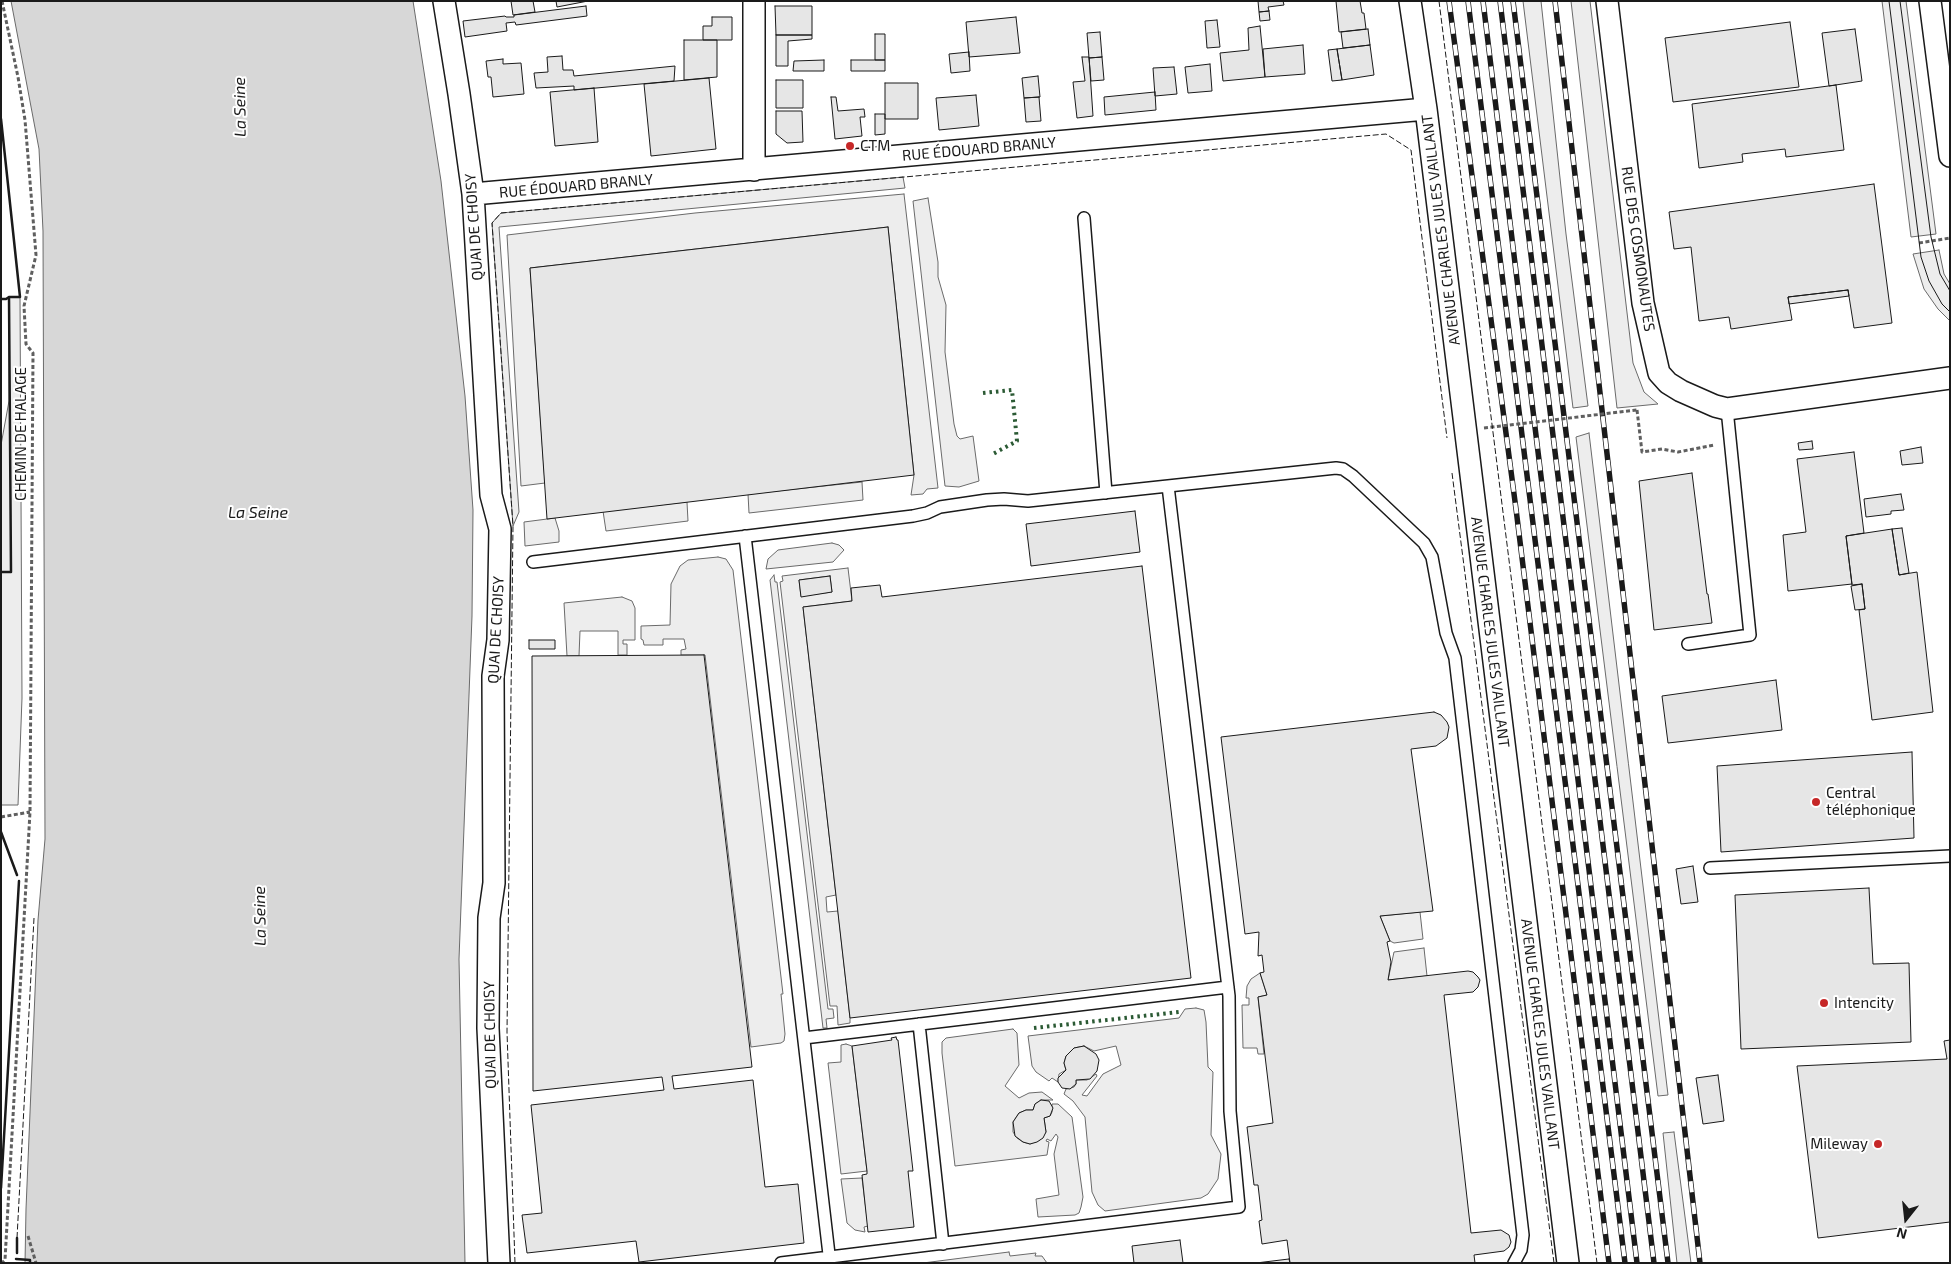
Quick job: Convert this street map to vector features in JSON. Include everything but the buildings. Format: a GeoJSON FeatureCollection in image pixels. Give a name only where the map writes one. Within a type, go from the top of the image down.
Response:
{"type":"FeatureCollection","features":[{"type":"Feature","properties":{"kind":"street","name":"QUAI DE CHOISY"},"geometry":{"type":"LineString","coordinates":[[444,1],[472,194],[491,496],[500,529],[498,640],[493,676],[494,883],[489,918],[488,1018],[499,1263]]}},
{"type":"Feature","properties":{"kind":"street"},"geometry":{"type":"LineString","coordinates":[[754,1],[754,170]]}},
{"type":"Feature","properties":{"kind":"street","name":"AVENUE CHARLES JULES VAILLANT"},"geometry":{"type":"LineString","coordinates":[[1410,1],[1426,109],[1568,1263]]}},
{"type":"Feature","properties":{"kind":"street","name":"RUE DES COSMONAUTES"},"geometry":{"type":"LineString","coordinates":[[1607,1],[1643,303],[1659,373],[1668,383],[1681,392],[1727,409],[1950,378]]}},
{"type":"Feature","properties":{"kind":"street"},"geometry":{"type":"LineString","coordinates":[[1930,1],[1950,156]]}},
{"type":"Feature","properties":{"kind":"street","name":"RUE ÉDOUARD BRANLY"},"geometry":{"type":"LineString","coordinates":[[472,194],[1426,109]]}},
{"type":"Feature","properties":{"kind":"lane"},"geometry":{"type":"LineString","coordinates":[[1084,218],[1106,494]]}},
{"type":"Feature","properties":{"kind":"lane"},"geometry":{"type":"LineString","coordinates":[[1688,644],[1750,635],[1727,409]]}},
{"type":"Feature","properties":{"kind":"lane"},"geometry":{"type":"LineString","coordinates":[[532,562],[913,516],[927,513],[940,507],[987,500],[1028,501],[1106,494],[1336,468],[1343,469],[1353,476],[1424,543],[1432,557],[1446,633],[1455,658],[1523,1235],[1521,1250],[1514,1263]]}},
{"type":"Feature","properties":{"kind":"lane"},"geometry":{"type":"LineString","coordinates":[[781,1263],[830,1260],[1239,1207],[1230,1111],[1228,987],[1168,486]]}},
{"type":"Feature","properties":{"kind":"lane"},"geometry":{"type":"LineString","coordinates":[[745,536],[830,1260]]}},
{"type":"Feature","properties":{"kind":"lane"},"geometry":{"type":"LineString","coordinates":[[1710,868],[1950,856]]}},
{"type":"Feature","properties":{"kind":"lane"},"geometry":{"type":"LineString","coordinates":[[804,1038],[1228,987]]}},
{"type":"Feature","properties":{"kind":"lane"},"geometry":{"type":"LineString","coordinates":[[919,1024],[943,1244]]}},
{"type":"Feature","properties":{"kind":"path","name":"CHEMIN DE HALAGE"},"geometry":{"type":"LineString","coordinates":[[2,1],[25,120],[36,255],[24,306],[26,344],[33,353],[30,812],[5,1260],[2,1263]]}},
{"type":"Feature","properties":{"kind":"path"},"geometry":{"type":"LineString","coordinates":[[1919,243],[1950,238]]}},
{"type":"Feature","properties":{"kind":"path"},"geometry":{"type":"LineString","coordinates":[[1484,428],[1637,410],[1642,452],[1662,449],[1678,452],[1729,442]]}},
{"type":"Feature","properties":{"kind":"path"},"geometry":{"type":"LineString","coordinates":[[1,817],[30,812]]}},
{"type":"Feature","properties":{"kind":"path"},"geometry":{"type":"LineString","coordinates":[[28,1236],[36,1263]]}},
{"type":"Feature","properties":{"kind":"shaded area"},"geometry":{"type":"Polygon","coordinates":[[[1523,1],[1541,1],[1566,234],[1588,406],[1573,408],[1523,1]]]}},
{"type":"Feature","properties":{"kind":"shaded area"},"geometry":{"type":"Polygon","coordinates":[[[1571,1],[1590,1],[1633,363],[1644,392],[1658,404],[1617,408],[1571,1]]]}},
{"type":"Feature","properties":{"kind":"shaded area"},"geometry":{"type":"Polygon","coordinates":[[[1882,1],[1906,1],[1936,234],[1911,237],[1882,1]]]}},
{"type":"Feature","properties":{"kind":"shaded area"},"geometry":{"type":"Polygon","coordinates":[[[903,177],[905,188],[499,227],[519,512],[513,526],[492,223],[501,213],[903,177]]]}},
{"type":"Feature","properties":{"kind":"shaded area"},"geometry":{"type":"Polygon","coordinates":[[[904,194],[938,488],[927,489],[923,494],[911,495],[914,475],[888,227],[530,268],[545,483],[521,486],[507,235],[695,213],[904,194]]]}},
{"type":"Feature","properties":{"kind":"shaded area"},"geometry":{"type":"Polygon","coordinates":[[[928,198],[938,262],[938,277],[946,305],[945,352],[954,424],[957,436],[960,439],[973,436],[979,481],[959,487],[945,486],[913,201],[928,198]]]}},
{"type":"Feature","properties":{"kind":"shaded area"},"geometry":{"type":"Polygon","coordinates":[[[1939,250],[1944,274],[1950,284],[1950,321],[1938,309],[1924,289],[1913,254],[1939,250]]]}},
{"type":"Feature","properties":{"kind":"shaded area"},"geometry":{"type":"Polygon","coordinates":[[[9,297],[20,297],[22,698],[18,805],[1,805],[1,445],[9,401],[9,297]]]}},
{"type":"Feature","properties":{"kind":"shaded area"},"geometry":{"type":"Polygon","coordinates":[[[1589,433],[1668,1095],[1658,1096],[1576,437],[1589,433]]]}},
{"type":"Feature","properties":{"kind":"shaded area"},"geometry":{"type":"Polygon","coordinates":[[[862,482],[863,500],[749,513],[748,494],[862,482]]]}},
{"type":"Feature","properties":{"kind":"shaded area"},"geometry":{"type":"Polygon","coordinates":[[[687,502],[688,521],[606,531],[603,511],[687,502]]]}},
{"type":"Feature","properties":{"kind":"shaded area"},"geometry":{"type":"Polygon","coordinates":[[[555,518],[559,531],[559,542],[525,546],[524,522],[555,518]]]}},
{"type":"Feature","properties":{"kind":"shaded area"},"geometry":{"type":"Polygon","coordinates":[[[832,543],[839,545],[844,550],[833,562],[766,569],[768,559],[778,550],[832,543]]]}},
{"type":"Feature","properties":{"kind":"shaded area"},"geometry":{"type":"Polygon","coordinates":[[[718,557],[726,559],[733,570],[783,994],[781,994],[784,1041],[751,1047],[705,655],[681,655],[681,650],[686,649],[684,639],[663,639],[663,645],[644,645],[641,639],[641,626],[670,625],[671,584],[680,566],[688,560],[718,557]]]}},
{"type":"Feature","properties":{"kind":"shaded area"},"geometry":{"type":"Polygon","coordinates":[[[848,568],[852,601],[803,607],[836,895],[826,897],[827,912],[838,911],[850,1018],[850,1023],[838,1025],[837,1006],[830,1006],[780,582],[783,581],[782,576],[848,568]],[[830,576],[799,580],[801,596],[832,592],[830,576]]]}},
{"type":"Feature","properties":{"kind":"shaded area"},"geometry":{"type":"Polygon","coordinates":[[[774,575],[775,582],[777,582],[828,1009],[833,1009],[834,1018],[826,1019],[827,1028],[823,1028],[770,580],[774,575]]]}},
{"type":"Feature","properties":{"kind":"shaded area"},"geometry":{"type":"Polygon","coordinates":[[[622,597],[632,601],[635,608],[635,640],[623,640],[623,644],[627,644],[627,655],[618,655],[618,631],[580,631],[579,656],[567,656],[564,603],[622,597]]]}},
{"type":"Feature","properties":{"kind":"shaded area"},"geometry":{"type":"Polygon","coordinates":[[[1420,912],[1423,939],[1394,943],[1390,941],[1380,916],[1420,912]]]}},
{"type":"Feature","properties":{"kind":"shaded area"},"geometry":{"type":"Polygon","coordinates":[[[1424,948],[1427,976],[1388,980],[1394,952],[1424,948]]]}},
{"type":"Feature","properties":{"kind":"shaded area"},"geometry":{"type":"Polygon","coordinates":[[[1260,973],[1267,995],[1258,997],[1264,1054],[1258,1054],[1257,1048],[1243,1048],[1242,1005],[1249,1005],[1249,998],[1246,998],[1247,986],[1251,979],[1260,973]]]}},
{"type":"Feature","properties":{"kind":"shaded area"},"geometry":{"type":"Polygon","coordinates":[[[1196,1008],[1204,1010],[1208,1067],[1213,1072],[1211,1135],[1221,1154],[1218,1179],[1208,1194],[1201,1198],[1105,1211],[1098,1205],[1092,1192],[1085,1117],[1073,1101],[1064,1094],[1066,1089],[1074,1087],[1076,1080],[1087,1080],[1096,1074],[1097,1076],[1082,1095],[1087,1096],[1103,1074],[1121,1065],[1116,1046],[1094,1051],[1084,1046],[1074,1048],[1066,1056],[1064,1063],[1066,1070],[1059,1074],[1058,1082],[1052,1078],[1049,1081],[1036,1072],[1032,1066],[1028,1036],[1179,1018],[1185,1009],[1196,1008]]]}},
{"type":"Feature","properties":{"kind":"shaded area"},"geometry":{"type":"Polygon","coordinates":[[[1013,1029],[1017,1033],[1019,1065],[1005,1086],[1019,1098],[1029,1093],[1042,1092],[1053,1100],[1041,1100],[1035,1104],[1033,1110],[1019,1113],[1013,1122],[1013,1132],[1023,1142],[1030,1144],[1040,1140],[1046,1132],[1044,1118],[1050,1116],[1052,1104],[1058,1104],[1072,1117],[1083,1197],[1079,1213],[1075,1215],[1038,1217],[1036,1199],[1059,1195],[1054,1154],[1058,1137],[1056,1134],[1051,1141],[1047,1139],[1046,1141],[1049,1142],[1047,1155],[955,1166],[942,1042],[946,1038],[1013,1029]]]}},
{"type":"Feature","properties":{"kind":"shaded area"},"geometry":{"type":"Polygon","coordinates":[[[841,1045],[852,1046],[867,1171],[841,1174],[828,1063],[841,1062],[841,1045]]]}},
{"type":"Feature","properties":{"kind":"shaded area"},"geometry":{"type":"Polygon","coordinates":[[[1674,1132],[1691,1263],[1677,1263],[1663,1133],[1674,1132]]]}},
{"type":"Feature","properties":{"kind":"shaded area"},"geometry":{"type":"Polygon","coordinates":[[[862,1178],[868,1226],[864,1227],[865,1232],[855,1230],[847,1223],[841,1179],[862,1178]]]}},
{"type":"Feature","properties":{"kind":"shaded area"},"geometry":{"type":"Polygon","coordinates":[[[1009,1252],[1010,1256],[1036,1253],[1035,1256],[1042,1256],[1047,1263],[923,1263],[1009,1252]]]}},
{"type":"Feature","properties":{"kind":"water","name":"La Seine"},"geometry":{"type":"Polygon","coordinates":[[[11,1],[413,1],[441,181],[465,396],[473,510],[472,616],[459,959],[465,1263],[25,1263],[38,920],[45,839],[43,231],[39,149],[11,1]]]}},
{"type":"Feature","properties":{"kind":"tram line"},"geometry":{"type":"LineString","coordinates":[[1889,1],[1921,257],[1929,281],[1942,304],[1950,312]]}},
{"type":"Feature","properties":{"kind":"tram line"},"geometry":{"type":"LineString","coordinates":[[1900,1],[1931,237],[1940,274],[1950,291]]}},
{"type":"Feature","properties":{"kind":"railway"},"geometry":{"type":"LineString","coordinates":[[1449,1],[1516,509],[1609,1263]]}},
{"type":"Feature","properties":{"kind":"railway"},"geometry":{"type":"LineString","coordinates":[[1468,1],[1625,1263]]}},
{"type":"Feature","properties":{"kind":"railway"},"geometry":{"type":"LineString","coordinates":[[1483,1],[1637,1263]]}},
{"type":"Feature","properties":{"kind":"railway"},"geometry":{"type":"LineString","coordinates":[[1500,1],[1654,1263]]}},
{"type":"Feature","properties":{"kind":"railway"},"geometry":{"type":"LineString","coordinates":[[1513,1],[1668,1263]]}},
{"type":"Feature","properties":{"kind":"railway"},"geometry":{"type":"LineString","coordinates":[[1555,1],[1700,1263]]}},
{"type":"Feature","properties":{"kind":"hedge"},"geometry":{"type":"LineString","coordinates":[[983,393],[1012,390],[1017,441],[991,455]]}},
{"type":"Feature","properties":{"kind":"hedge"},"geometry":{"type":"LineString","coordinates":[[1034,1028],[1179,1012]]}},
{"type":"Feature","properties":{"kind":"fence"},"geometry":{"type":"LineString","coordinates":[[1439,1],[1597,1263]]}},
{"type":"Feature","properties":{"kind":"fence"},"geometry":{"type":"LineString","coordinates":[[515,1263],[507,1032],[513,526],[492,223],[501,213],[1386,134],[1411,150],[1447,438]]}},
{"type":"Feature","properties":{"kind":"fence"},"geometry":{"type":"LineString","coordinates":[[1452,473],[1554,1263]]}},
{"type":"Feature","properties":{"kind":"fence"},"geometry":{"type":"LineString","coordinates":[[17,1238],[34,918]]}},
{"type":"Feature","properties":{"kind":"wall"},"geometry":{"type":"LineString","coordinates":[[1,119],[20,297],[9,297],[11,572],[1,572]]}},
{"type":"Feature","properties":{"kind":"wall"},"geometry":{"type":"LineString","coordinates":[[1,299],[9,297]]}},
{"type":"Feature","properties":{"kind":"wall"},"geometry":{"type":"LineString","coordinates":[[1,832],[17,875]]}},
{"type":"Feature","properties":{"kind":"wall"},"geometry":{"type":"LineString","coordinates":[[1,1188],[19,881]]}},
{"type":"Feature","properties":{"kind":"wall"},"geometry":{"type":"LineString","coordinates":[[17,1238],[17,1253]]}},
{"type":"Feature","properties":{"kind":"wall"},"geometry":{"type":"LineString","coordinates":[[16,1259],[30,1260],[30,1263]]}},
{"type":"Feature","properties":{"kind":"place","name":"CTM"},"geometry":{"type":"Point","coordinates":[850,146]}},
{"type":"Feature","properties":{"kind":"place","name":"Central téléphonique"},"geometry":{"type":"Point","coordinates":[1816,802]}},
{"type":"Feature","properties":{"kind":"place","name":"Intencity"},"geometry":{"type":"Point","coordinates":[1824,1003]}},
{"type":"Feature","properties":{"kind":"place","name":"Mileway"},"geometry":{"type":"Point","coordinates":[1878,1144]}}]}
